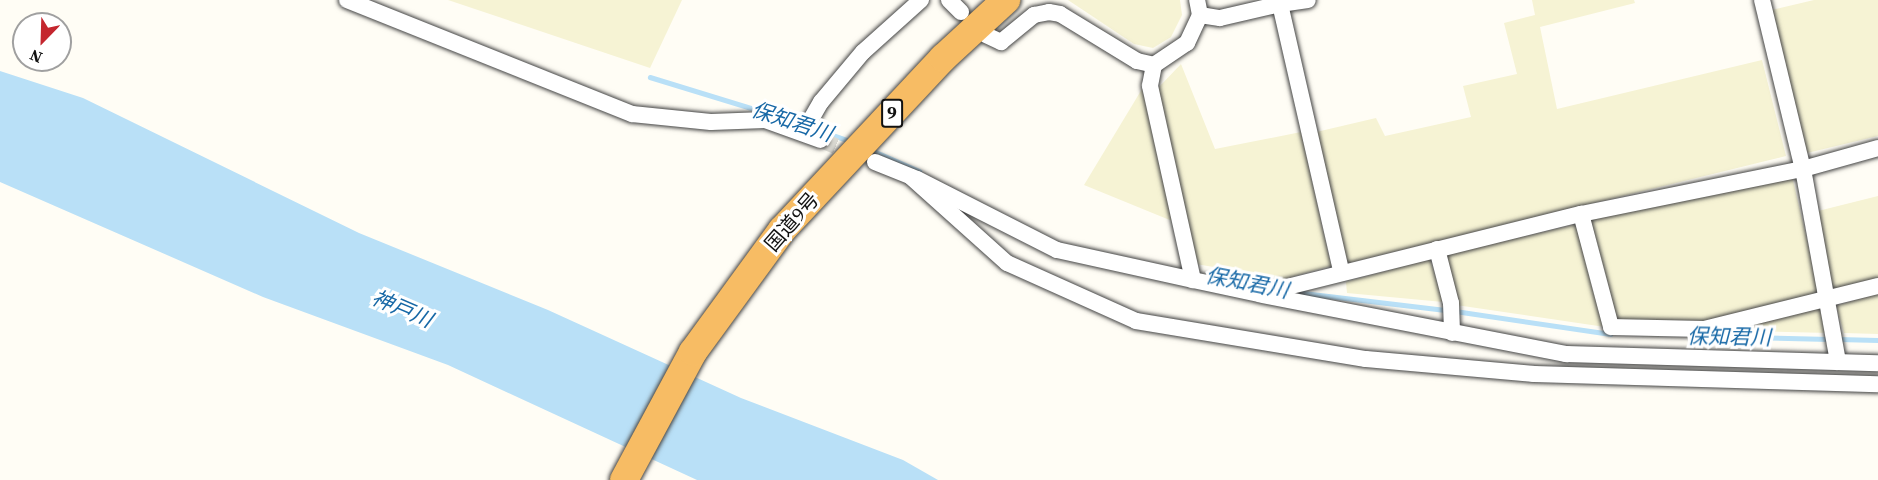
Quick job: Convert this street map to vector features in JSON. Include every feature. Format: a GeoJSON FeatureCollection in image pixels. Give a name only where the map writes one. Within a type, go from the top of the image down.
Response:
{"type":"FeatureCollection","features":[{"type":"Feature","properties":{"kind":"highway","name":"国道9号"},"geometry":{"type":"LineString","coordinates":[[624,480],[693,352],[782,230],[944,58],[1006,0]]}},
{"type":"Feature","properties":{"kind":"street"},"geometry":{"type":"LineString","coordinates":[[347,0],[632,114],[711,122],[765,120],[821,140]]}},
{"type":"Feature","properties":{"kind":"street"},"geometry":{"type":"LineString","coordinates":[[803,133],[821,102],[863,52],[921,0]]}},
{"type":"Feature","properties":{"kind":"street"},"geometry":{"type":"LineString","coordinates":[[1193,280],[1150,86],[1154,65],[1187,43],[1199,8],[1220,18],[1308,0]]}},
{"type":"Feature","properties":{"kind":"street"},"geometry":{"type":"LineString","coordinates":[[1762,0],[1803,169],[1838,362]]}},
{"type":"Feature","properties":{"kind":"street"},"geometry":{"type":"LineString","coordinates":[[1280,4],[1341,271]]}},
{"type":"Feature","properties":{"kind":"street"},"geometry":{"type":"LineString","coordinates":[[986,35],[1001,42],[1034,15],[1049,12],[1060,14],[1137,61],[1154,65]]}},
{"type":"Feature","properties":{"kind":"street"},"geometry":{"type":"LineString","coordinates":[[1259,294],[1341,271],[1581,214],[1803,169],[1878,148]]}},
{"type":"Feature","properties":{"kind":"street"},"geometry":{"type":"LineString","coordinates":[[875,162],[911,177],[1058,250],[1452,333],[1566,354],[1878,363]]}},
{"type":"Feature","properties":{"kind":"street"},"geometry":{"type":"LineString","coordinates":[[911,177],[1007,263],[1136,321],[1366,359],[1523,373],[1878,384]]}},
{"type":"Feature","properties":{"kind":"street"},"geometry":{"type":"LineString","coordinates":[[1581,214],[1611,327],[1704,329],[1878,286]]}},
{"type":"Feature","properties":{"kind":"street"},"geometry":{"type":"LineString","coordinates":[[1437,249],[1451,303],[1452,333]]}},
{"type":"Feature","properties":{"kind":"shaded area"},"geometry":{"type":"Polygon","coordinates":[[[448,0],[682,0],[650,68],[448,0]]]}},
{"type":"Feature","properties":{"kind":"shaded area"},"geometry":{"type":"Polygon","coordinates":[[[1068,0],[1180,0],[1182,15],[1171,37],[1153,48],[1134,44],[1068,0]]]}},
{"type":"Feature","properties":{"kind":"shaded area"},"geometry":{"type":"Polygon","coordinates":[[[1532,0],[1634,0],[1635,3],[1540,27],[1557,109],[1762,60],[1786,156],[1349,263],[1345,261],[1312,133],[1376,118],[1385,136],[1471,117],[1463,86],[1517,74],[1504,23],[1535,15],[1532,0]]]}},
{"type":"Feature","properties":{"kind":"shaded area"},"geometry":{"type":"Polygon","coordinates":[[[1814,0],[1878,0],[1878,136],[1807,153],[1772,10],[1814,0]]]}},
{"type":"Feature","properties":{"kind":"shaded area"},"geometry":{"type":"Polygon","coordinates":[[[1181,64],[1215,149],[1301,132],[1331,266],[1284,279],[1196,264],[1159,95],[1159,87],[1181,64]]]}},
{"type":"Feature","properties":{"kind":"shaded area"},"geometry":{"type":"Polygon","coordinates":[[[1142,89],[1177,223],[1084,185],[1142,89]]]}},
{"type":"Feature","properties":{"kind":"shaded area"},"geometry":{"type":"Polygon","coordinates":[[[1791,172],[1820,295],[1704,324],[1615,321],[1588,219],[1791,172]]]}},
{"type":"Feature","properties":{"kind":"shaded area"},"geometry":{"type":"Polygon","coordinates":[[[1878,196],[1878,280],[1834,291],[1814,212],[1878,196]]]}},
{"type":"Feature","properties":{"kind":"shaded area"},"geometry":{"type":"Polygon","coordinates":[[[1578,224],[1605,327],[1456,305],[1445,255],[1578,224]]]}},
{"type":"Feature","properties":{"kind":"shaded area"},"geometry":{"type":"Polygon","coordinates":[[[1430,259],[1443,302],[1347,293],[1346,282],[1430,259]]]}},
{"type":"Feature","properties":{"kind":"shaded area"},"geometry":{"type":"Polygon","coordinates":[[[1878,293],[1878,334],[1844,333],[1836,306],[1878,293]]]}},
{"type":"Feature","properties":{"kind":"shaded area"},"geometry":{"type":"Polygon","coordinates":[[[1822,304],[1829,333],[1745,331],[1744,326],[1822,304]]]}},
{"type":"Feature","properties":{"kind":"water","name":"神戸川"},"geometry":{"type":"Polygon","coordinates":[[[0,71],[83,98],[359,233],[548,310],[741,398],[903,460],[938,480],[697,480],[448,365],[263,297],[0,182],[0,71]]]}},
{"type":"Feature","properties":{"kind":"waterway","name":"保知君川"},"geometry":{"type":"LineString","coordinates":[[650,77],[768,113]]}},
{"type":"Feature","properties":{"kind":"waterway","name":"保知君川"},"geometry":{"type":"LineString","coordinates":[[779,116],[850,141]]}},
{"type":"Feature","properties":{"kind":"waterway","name":"保知君川"},"geometry":{"type":"LineString","coordinates":[[869,149],[919,171]]}},
{"type":"Feature","properties":{"kind":"waterway","name":"保知君川"},"geometry":{"type":"LineString","coordinates":[[1209,275],[1266,286]]}},
{"type":"Feature","properties":{"kind":"waterway","name":"保知君川"},"geometry":{"type":"LineString","coordinates":[[1295,292],[1447,310]]}},
{"type":"Feature","properties":{"kind":"waterway","name":"保知君川"},"geometry":{"type":"LineString","coordinates":[[1455,311],[1610,334]]}},
{"type":"Feature","properties":{"kind":"waterway","name":"保知君川"},"geometry":{"type":"LineString","coordinates":[[1706,336],[1829,339]]}},
{"type":"Feature","properties":{"kind":"waterway","name":"保知君川"},"geometry":{"type":"LineString","coordinates":[[1838,339],[1878,340]]}},
{"type":"Feature","properties":{"kind":"tunnel"},"geometry":{"type":"LineString","coordinates":[[821,140],[859,156]]}}]}
